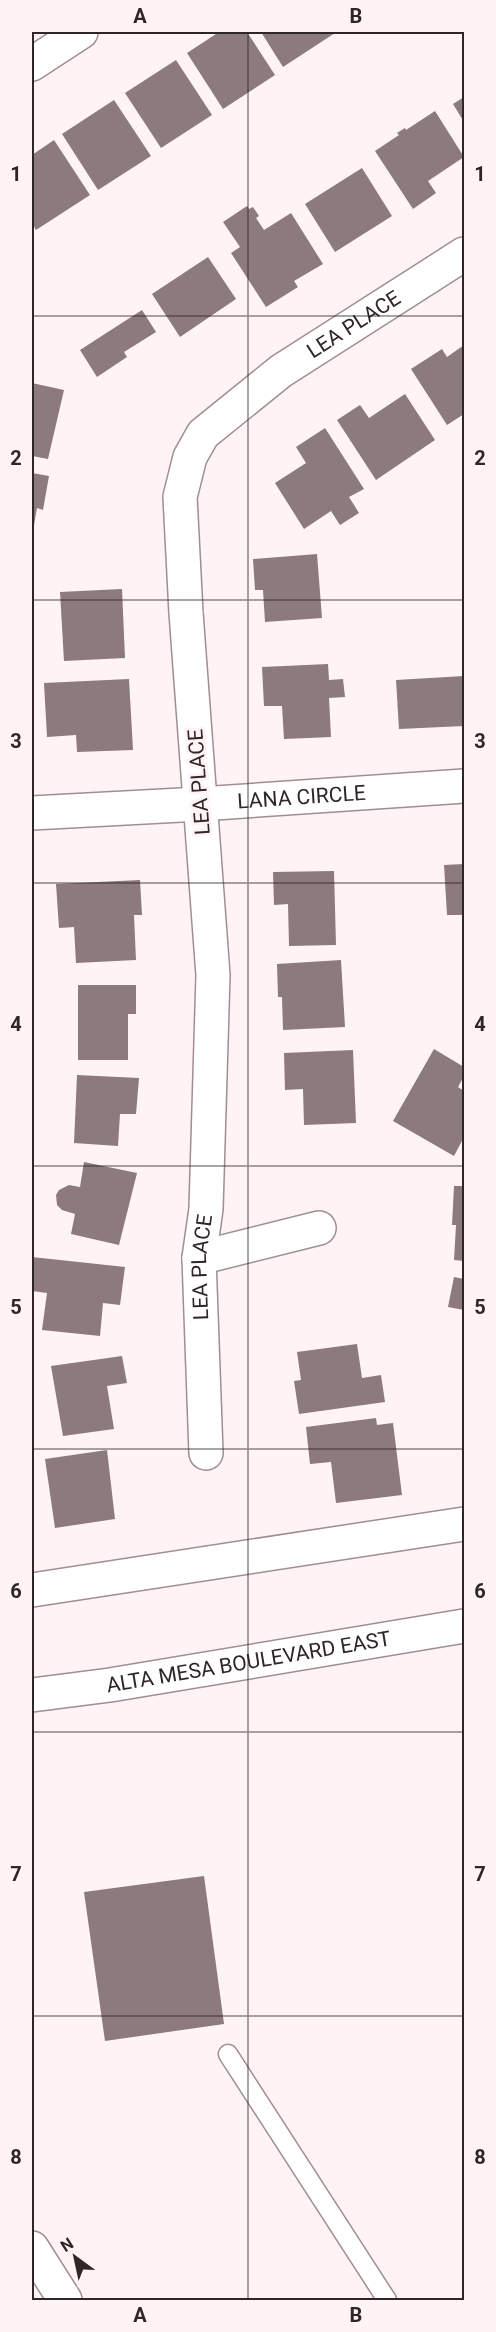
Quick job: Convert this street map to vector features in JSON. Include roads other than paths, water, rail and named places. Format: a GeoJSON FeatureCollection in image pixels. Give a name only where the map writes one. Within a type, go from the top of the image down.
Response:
{"type":"FeatureCollection","features":[{"type":"Feature","properties":{"kind":"street"},"geometry":{"type":"LineString","coordinates":[[32,64],[81,32]]}},
{"type":"Feature","properties":{"kind":"street","name":"LEA PLACE"},"geometry":{"type":"LineString","coordinates":[[206,1453],[199,1258],[206,1209],[213,975],[186,613],[180,497],[190,457],[203,434],[281,371],[465,254]]}},
{"type":"Feature","properties":{"kind":"street","name":"LANA CIRCLE"},"geometry":{"type":"LineString","coordinates":[[32,813],[465,786]]}},
{"type":"Feature","properties":{"kind":"street"},"geometry":{"type":"LineString","coordinates":[[199,1258],[320,1228]]}},
{"type":"Feature","properties":{"kind":"street"},"geometry":{"type":"LineString","coordinates":[[32,1590],[465,1524]]}},
{"type":"Feature","properties":{"kind":"street","name":"ALTA MESA BOULEVARD EAST"},"geometry":{"type":"LineString","coordinates":[[32,1695],[110,1685],[465,1626]]}},
{"type":"Feature","properties":{"kind":"street"},"geometry":{"type":"LineString","coordinates":[[32,2248],[65,2301]]}},
{"type":"Feature","properties":{"kind":"lane"},"geometry":{"type":"LineString","coordinates":[[228,2054],[387,2301]]}}]}
